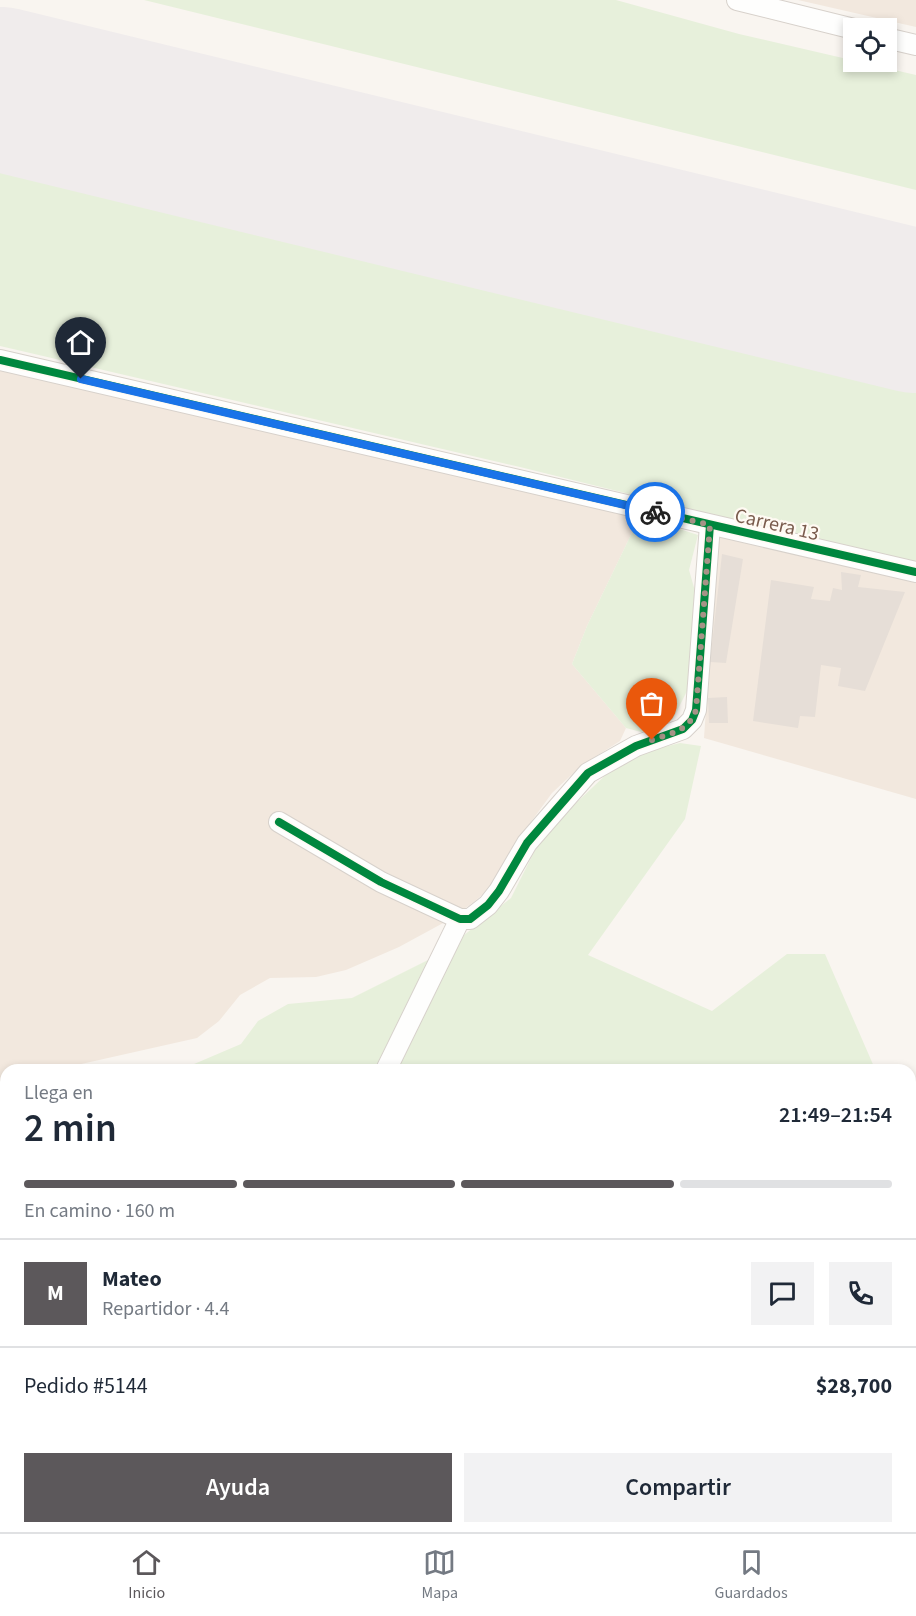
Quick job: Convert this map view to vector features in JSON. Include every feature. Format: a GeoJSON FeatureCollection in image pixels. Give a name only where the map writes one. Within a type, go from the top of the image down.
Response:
{"type":"FeatureCollection","features":[{"type":"Feature","properties":{"kind":"street"},"geometry":{"type":"LineString","coordinates":[[737,0],[843,26]]}},
{"type":"Feature","properties":{"kind":"street"},"geometry":{"type":"LineString","coordinates":[[897,41],[916,45]]}},
{"type":"Feature","properties":{"kind":"street","name":"Carrera 13"},"geometry":{"type":"LineString","coordinates":[[0,360],[916,572]]}},
{"type":"Feature","properties":{"kind":"street"},"geometry":{"type":"LineString","coordinates":[[279,822],[381,882],[460,919],[470,919],[499,891],[527,843],[588,773],[636,746],[683,729],[692,720],[696,710],[710,525]]}},
{"type":"Feature","properties":{"kind":"street"},"geometry":{"type":"LineString","coordinates":[[389,1064],[460,919]]}},
{"type":"Feature","properties":{"kind":"shaded area"},"geometry":{"type":"Polygon","coordinates":[[[798,0],[916,0],[916,27],[897,23],[897,18],[877,18],[798,0]]]}},
{"type":"Feature","properties":{"kind":"shaded area"},"geometry":{"type":"Polygon","coordinates":[[[0,367],[640,516],[587,626],[572,664],[626,728],[620,741],[581,766],[552,793],[520,837],[492,886],[474,902],[445,922],[399,947],[346,970],[316,977],[270,978],[240,995],[219,1021],[197,1038],[81,1064],[0,1064],[0,367]]]}},
{"type":"Feature","properties":{"kind":"shaded area"},"geometry":{"type":"Polygon","coordinates":[[[718,533],[916,580],[916,799],[704,738],[718,533]]]}},
{"type":"Feature","properties":{"kind":"green space"},"geometry":{"type":"Polygon","coordinates":[[[144,0],[616,0],[739,34],[843,58],[843,72],[897,71],[916,75],[916,190],[144,0]]]}},
{"type":"Feature","properties":{"kind":"green space"},"geometry":{"type":"Polygon","coordinates":[[[0,167],[916,391],[916,565],[520,467],[0,346],[0,167]]]}},
{"type":"Feature","properties":{"kind":"green space"},"geometry":{"type":"Polygon","coordinates":[[[640,516],[698,535],[689,570],[699,605],[690,685],[673,719],[664,725],[641,732],[626,728],[572,664],[587,626],[640,516]]]}},
{"type":"Feature","properties":{"kind":"green space"},"geometry":{"type":"Polygon","coordinates":[[[680,743],[701,746],[685,819],[588,955],[712,1011],[787,954],[825,954],[873,1064],[399,1064],[454,943],[511,898],[537,846],[573,806],[614,767],[644,752],[680,743]]]}},
{"type":"Feature","properties":{"kind":"green space"},"geometry":{"type":"Polygon","coordinates":[[[430,959],[382,1064],[194,1064],[241,1044],[258,1021],[288,1004],[352,998],[430,959]]]}},
{"type":"Feature","properties":{"kind":"building"},"geometry":{"type":"Polygon","coordinates":[[[722,554],[743,559],[726,663],[710,662],[722,554]]]}},
{"type":"Feature","properties":{"kind":"building"},"geometry":{"type":"Polygon","coordinates":[[[841,572],[861,575],[858,587],[905,592],[865,691],[838,686],[841,668],[821,665],[815,717],[800,716],[798,728],[753,721],[771,580],[814,587],[811,599],[830,601],[833,588],[842,590],[841,572]]]}},
{"type":"Feature","properties":{"kind":"building"},"geometry":{"type":"Polygon","coordinates":[[[727,697],[728,723],[709,723],[708,698],[727,697]]]}},
{"type":"Feature","properties":{"kind":"runway"},"geometry":{"type":"LineString","coordinates":[[0,89],[916,311]]}},
{"type":"Feature","properties":{"kind":"cycle path"},"geometry":{"type":"LineString","coordinates":[[0,360],[916,572]]}},
{"type":"Feature","properties":{"kind":"cycle path"},"geometry":{"type":"LineString","coordinates":[[279,822],[381,882],[460,919],[470,919],[488,905],[499,891],[527,843],[588,773],[636,746],[683,729],[692,720],[696,710],[710,525]]}},
{"type":"Feature","properties":{"kind":"way so far"},"geometry":{"type":"LineString","coordinates":[[652,740],[683,729],[692,720],[696,710],[710,525],[655,512]]}},
{"type":"Feature","properties":{"kind":"route"},"geometry":{"type":"LineString","coordinates":[[81,379],[655,512]]}}]}
